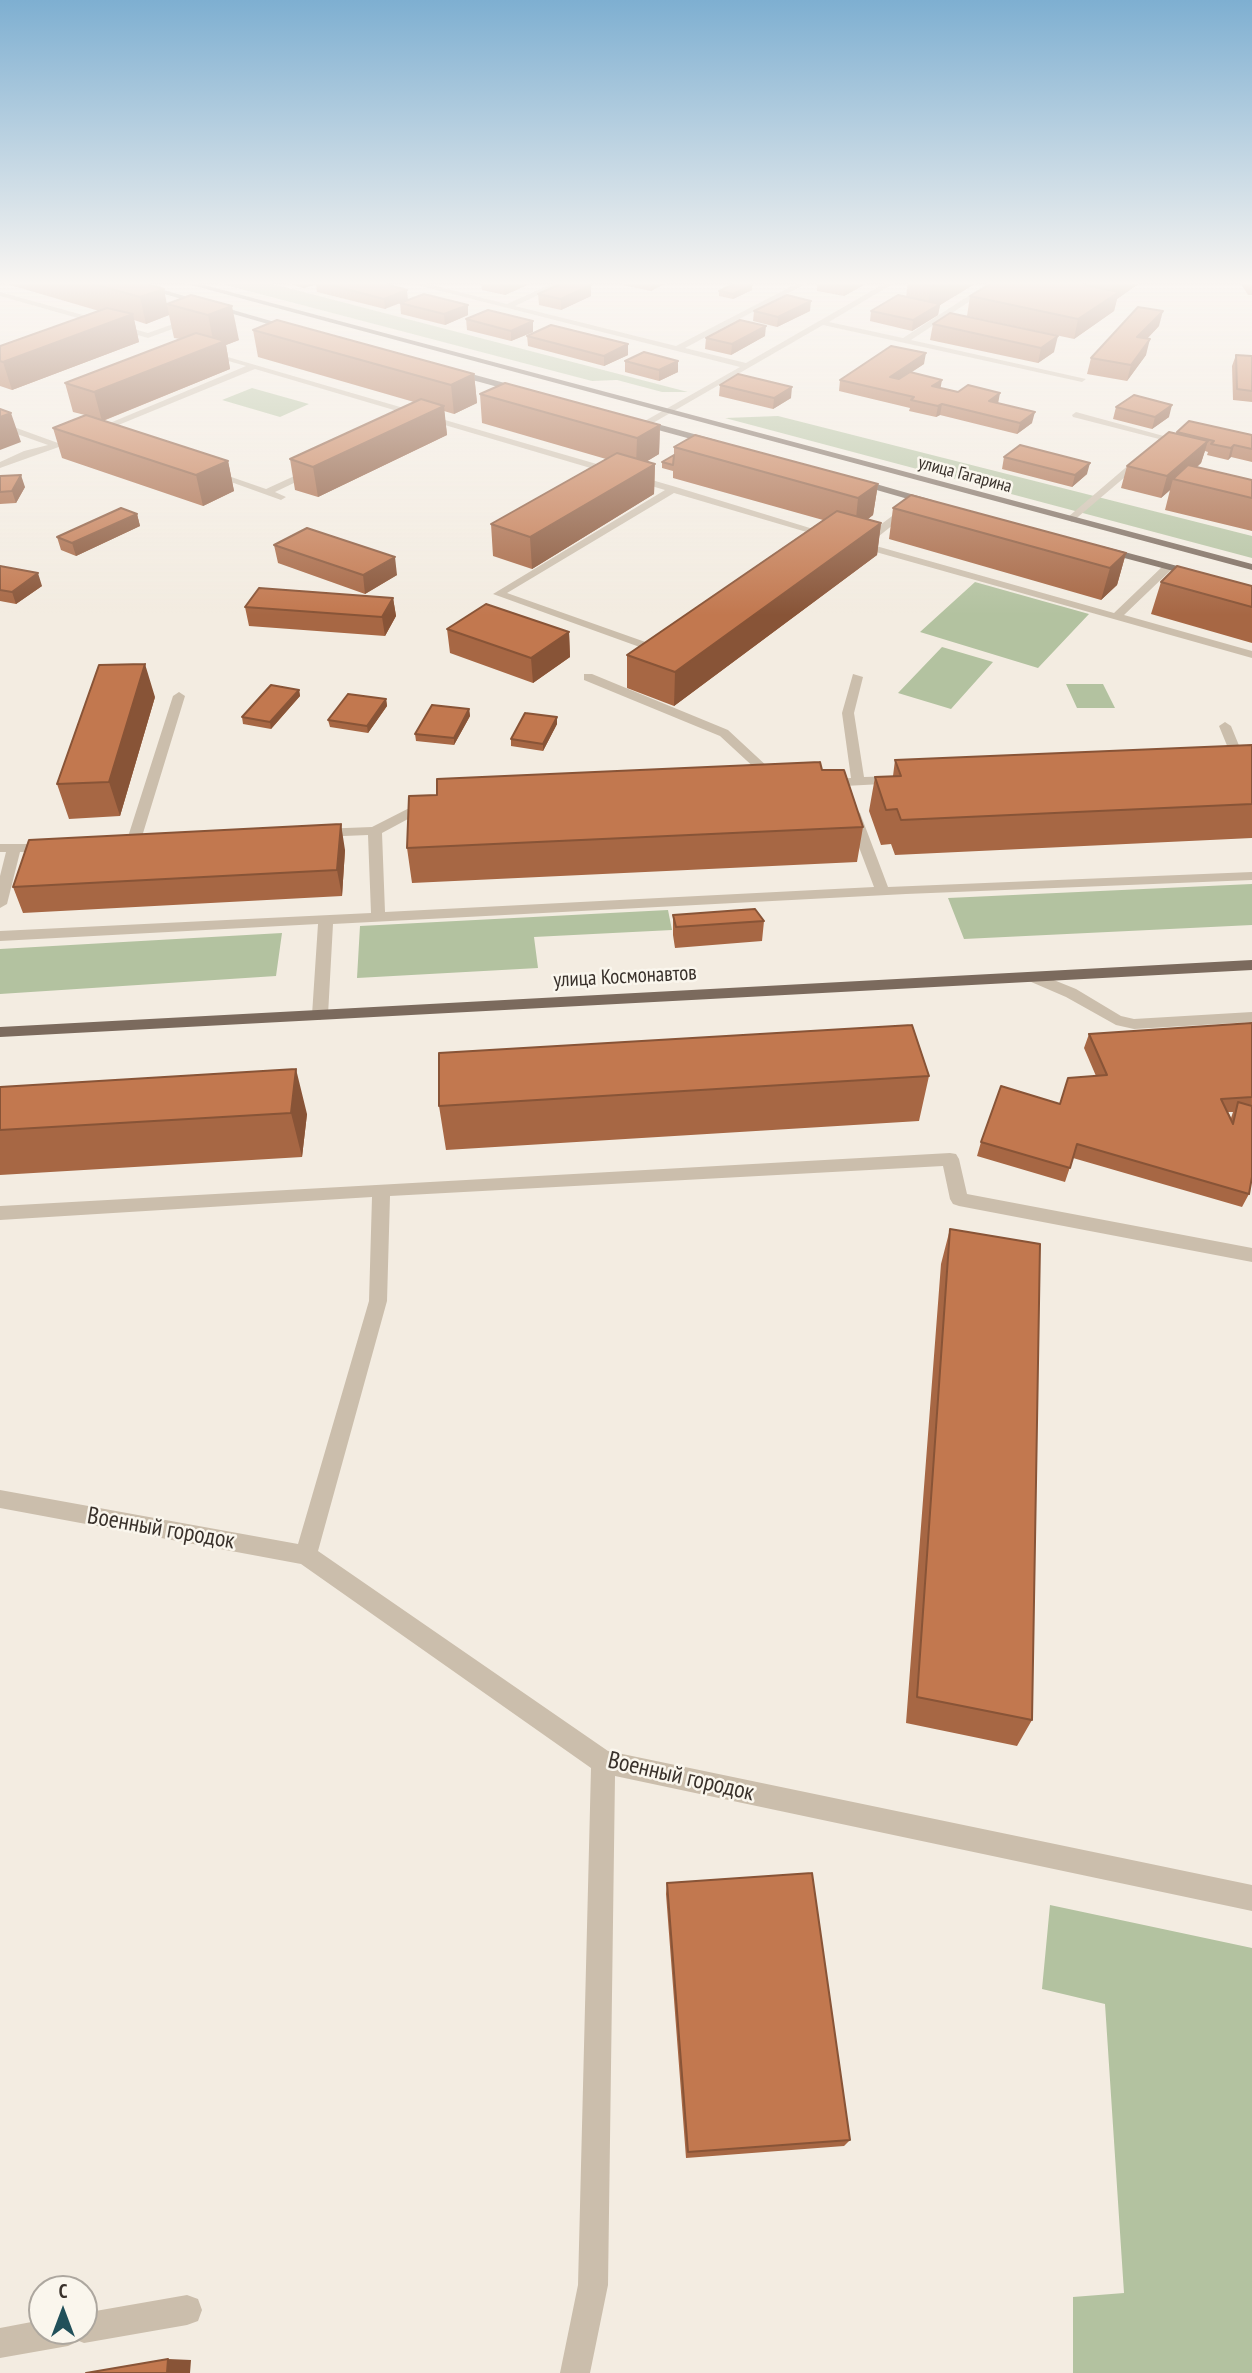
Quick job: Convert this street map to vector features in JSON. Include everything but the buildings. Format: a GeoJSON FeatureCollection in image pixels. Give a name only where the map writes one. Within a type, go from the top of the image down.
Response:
{"type":"FeatureCollection","features":[{"type":"Feature","properties":{"kind":"main road"},"geometry":{"type":"LineString","coordinates":[[530,393],[538,395]]}},
{"type":"Feature","properties":{"kind":"main road","name":"улица Гагарина"},"geometry":{"type":"LineString","coordinates":[[597,393],[1252,568]]}},
{"type":"Feature","properties":{"kind":"main road"},"geometry":{"type":"LineString","coordinates":[[626,419],[728,446]]}},
{"type":"Feature","properties":{"kind":"main road","name":"улица Гагарина"},"geometry":{"type":"LineString","coordinates":[[841,477],[934,503]]}},
{"type":"Feature","properties":{"kind":"main road"},"geometry":{"type":"LineString","coordinates":[[1090,545],[1204,576]]}},
{"type":"Feature","properties":{"kind":"main road","name":"улица Космонавтов"},"geometry":{"type":"LineString","coordinates":[[0,1032],[1252,965]]}},
{"type":"Feature","properties":{"kind":"street"},"geometry":{"type":"LineString","coordinates":[[0,465],[27,453],[58,446],[189,393]]}},
{"type":"Feature","properties":{"kind":"street"},"geometry":{"type":"LineString","coordinates":[[347,393],[823,533],[796,547]]}},
{"type":"Feature","properties":{"kind":"street"},"geometry":{"type":"LineString","coordinates":[[646,424],[702,393]]}},
{"type":"Feature","properties":{"kind":"street"},"geometry":{"type":"LineString","coordinates":[[1072,519],[1166,438],[1076,415]]}},
{"type":"Feature","properties":{"kind":"street"},"geometry":{"type":"LineString","coordinates":[[415,422],[428,416]]}},
{"type":"Feature","properties":{"kind":"street"},"geometry":{"type":"LineString","coordinates":[[0,425],[58,446]]}},
{"type":"Feature","properties":{"kind":"street"},"geometry":{"type":"LineString","coordinates":[[91,433],[103,437]]}},
{"type":"Feature","properties":{"kind":"street"},"geometry":{"type":"LineString","coordinates":[[267,492],[329,463]]}},
{"type":"Feature","properties":{"kind":"street"},"geometry":{"type":"LineString","coordinates":[[204,471],[281,497]]}},
{"type":"Feature","properties":{"kind":"street"},"geometry":{"type":"LineString","coordinates":[[673,489],[498,594],[652,648],[674,633]]}},
{"type":"Feature","properties":{"kind":"street"},"geometry":{"type":"LineString","coordinates":[[860,545],[921,499]]}},
{"type":"Feature","properties":{"kind":"street"},"geometry":{"type":"LineString","coordinates":[[848,541],[1252,655]]}},
{"type":"Feature","properties":{"kind":"street"},"geometry":{"type":"LineString","coordinates":[[1116,617],[1168,567]]}},
{"type":"Feature","properties":{"kind":"street"},"geometry":{"type":"LineString","coordinates":[[588,677],[724,733],[788,785],[754,786]]}},
{"type":"Feature","properties":{"kind":"street"},"geometry":{"type":"LineString","coordinates":[[857,677],[848,713],[858,782]]}},
{"type":"Feature","properties":{"kind":"street"},"geometry":{"type":"LineString","coordinates":[[134,843],[179,696]]}},
{"type":"Feature","properties":{"kind":"street"},"geometry":{"type":"LineString","coordinates":[[1224,726],[1240,765]]}},
{"type":"Feature","properties":{"kind":"street"},"geometry":{"type":"LineString","coordinates":[[817,784],[913,779]]}},
{"type":"Feature","properties":{"kind":"street"},"geometry":{"type":"LineString","coordinates":[[840,782],[883,891]]}},
{"type":"Feature","properties":{"kind":"street"},"geometry":{"type":"LineString","coordinates":[[308,834],[375,831],[435,799],[448,798]]}},
{"type":"Feature","properties":{"kind":"street"},"geometry":{"type":"LineString","coordinates":[[375,831],[378,917]]}},
{"type":"Feature","properties":{"kind":"street"},"geometry":{"type":"LineString","coordinates":[[0,904],[7,848],[58,848]]}},
{"type":"Feature","properties":{"kind":"street"},"geometry":{"type":"LineString","coordinates":[[0,936],[883,891],[1252,876]]}},
{"type":"Feature","properties":{"kind":"street"},"geometry":{"type":"LineString","coordinates":[[320,1015],[326,920]]}},
{"type":"Feature","properties":{"kind":"street"},"geometry":{"type":"LineString","coordinates":[[1034,976],[1071,993],[1080,1001],[1116,1020],[1134,1024],[1252,1017]]}},
{"type":"Feature","properties":{"kind":"street"},"geometry":{"type":"LineString","coordinates":[[0,1213],[950,1159],[959,1199],[1252,1255]]}},
{"type":"Feature","properties":{"kind":"street"},"geometry":{"type":"LineString","coordinates":[[306,1555],[378,1301],[381,1190]]}},
{"type":"Feature","properties":{"kind":"street","name":"Военный городок"},"geometry":{"type":"LineString","coordinates":[[0,1499],[306,1555],[603,1762],[1252,1898]]}},
{"type":"Feature","properties":{"kind":"street"},"geometry":{"type":"LineString","coordinates":[[575,2373],[593,2285],[603,1762]]}},
{"type":"Feature","properties":{"kind":"street"},"geometry":{"type":"LineString","coordinates":[[98,2326],[187,2310]]}},
{"type":"Feature","properties":{"kind":"street"},"geometry":{"type":"LineString","coordinates":[[0,2343],[28,2338]]}},
{"type":"Feature","properties":{"kind":"green space"},"geometry":{"type":"Polygon","coordinates":[[[240,393],[269,393],[309,404],[280,417],[222,400],[240,393]]]}},
{"type":"Feature","properties":{"kind":"green space"},"geometry":{"type":"Polygon","coordinates":[[[778,416],[1252,536],[1252,558],[725,418],[778,416]]]}},
{"type":"Feature","properties":{"kind":"green space"},"geometry":{"type":"Polygon","coordinates":[[[975,582],[1089,614],[1038,668],[920,632],[975,582]]]}},
{"type":"Feature","properties":{"kind":"green space"},"geometry":{"type":"Polygon","coordinates":[[[942,647],[993,662],[951,709],[898,693],[942,647]]]}},
{"type":"Feature","properties":{"kind":"green space"},"geometry":{"type":"Polygon","coordinates":[[[1066,684],[1103,684],[1115,708],[1077,708],[1066,684]]]}},
{"type":"Feature","properties":{"kind":"green space"},"geometry":{"type":"Polygon","coordinates":[[[1252,884],[1252,925],[964,939],[948,898],[1252,884]]]}},
{"type":"Feature","properties":{"kind":"green space"},"geometry":{"type":"Polygon","coordinates":[[[668,910],[672,930],[534,937],[538,968],[357,978],[360,926],[668,910]]]}},
{"type":"Feature","properties":{"kind":"green space"},"geometry":{"type":"Polygon","coordinates":[[[282,933],[276,976],[0,994],[0,949],[282,933]]]}},
{"type":"Feature","properties":{"kind":"green space"},"geometry":{"type":"Polygon","coordinates":[[[1050,1905],[1252,1948],[1252,2373],[1073,2373],[1073,2297],[1124,2293],[1105,2004],[1042,1989],[1050,1905]]]}}]}
